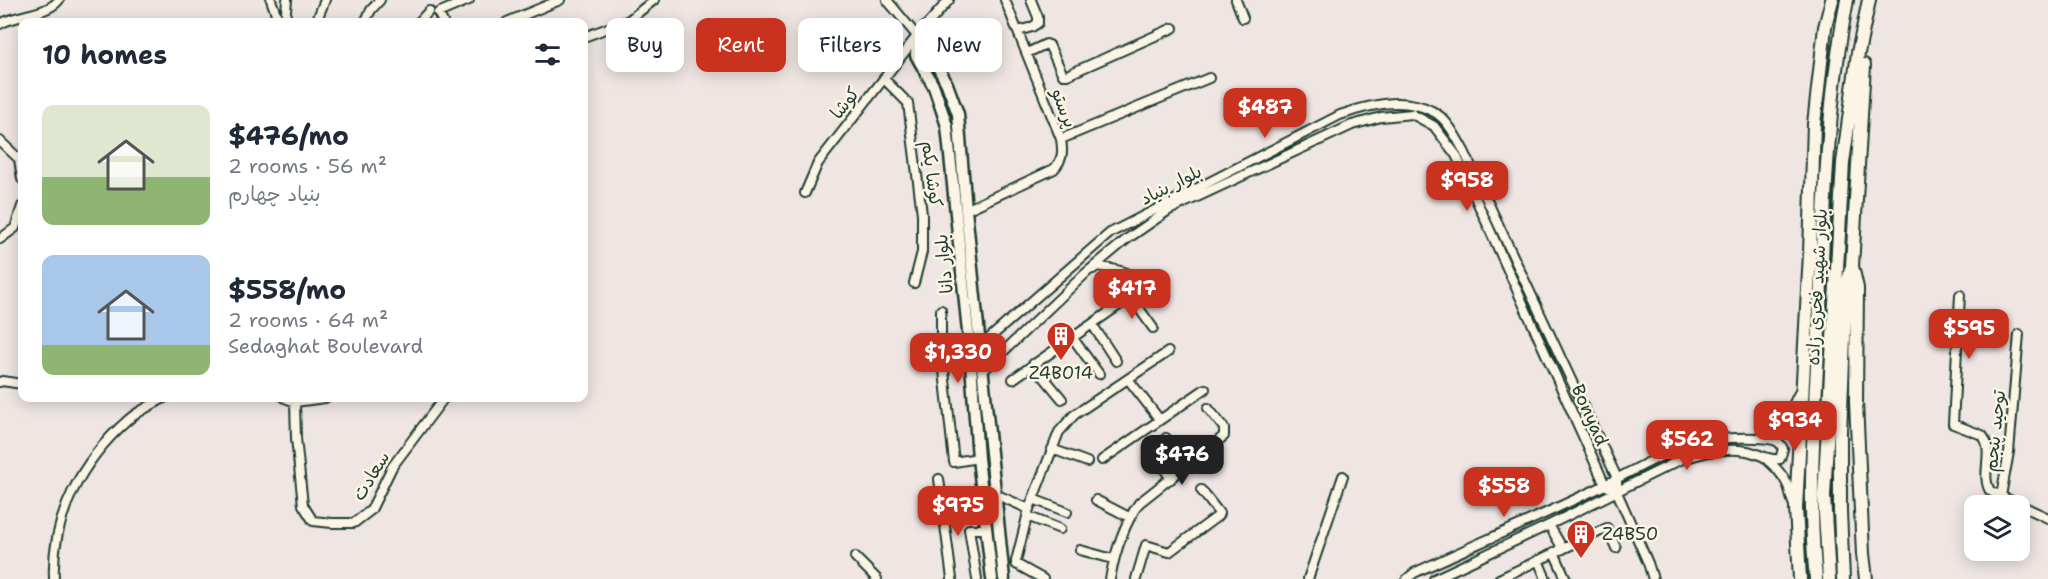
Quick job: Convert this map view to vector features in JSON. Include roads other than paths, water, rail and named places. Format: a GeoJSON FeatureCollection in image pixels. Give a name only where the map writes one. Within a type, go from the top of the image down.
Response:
{"type":"FeatureCollection","features":[{"type":"Feature","properties":{"kind":"main road"},"geometry":{"type":"LineString","coordinates":[[1800,579],[1796,508],[1810,253],[1814,124],[1825,27],[1832,0]]}},
{"type":"Feature","properties":{"kind":"main road"},"geometry":{"type":"LineString","coordinates":[[1816,579],[1812,542],[1811,486],[1826,166],[1847,0]]}},
{"type":"Feature","properties":{"kind":"main road","name":"بلوار شهید فخری زاده"},"geometry":{"type":"LineString","coordinates":[[1830,579],[1824,496],[1841,186],[1857,64],[1869,0]]}},
{"type":"Feature","properties":{"kind":"main road"},"geometry":{"type":"LineString","coordinates":[[1844,579],[1839,432],[1846,290],[1852,266],[1866,17]]}},
{"type":"Feature","properties":{"kind":"main road"},"geometry":{"type":"LineString","coordinates":[[1852,266],[1857,288],[1856,402],[1866,579]]}},
{"type":"Feature","properties":{"kind":"street"},"geometry":{"type":"LineString","coordinates":[[18,18],[57,4],[60,0]]}},
{"type":"Feature","properties":{"kind":"street"},"geometry":{"type":"LineString","coordinates":[[272,0],[278,18]]}},
{"type":"Feature","properties":{"kind":"street"},"geometry":{"type":"LineString","coordinates":[[285,18],[287,0]]}},
{"type":"Feature","properties":{"kind":"street"},"geometry":{"type":"LineString","coordinates":[[318,18],[325,0]]}},
{"type":"Feature","properties":{"kind":"street"},"geometry":{"type":"LineString","coordinates":[[368,18],[380,0]]}},
{"type":"Feature","properties":{"kind":"street"},"geometry":{"type":"LineString","coordinates":[[441,18],[438,13],[470,0]]}},
{"type":"Feature","properties":{"kind":"street"},"geometry":{"type":"LineString","coordinates":[[517,18],[560,0]]}},
{"type":"Feature","properties":{"kind":"street"},"geometry":{"type":"LineString","coordinates":[[588,35],[629,20],[654,0]]}},
{"type":"Feature","properties":{"kind":"street"},"geometry":{"type":"LineString","coordinates":[[887,0],[915,34]]}},
{"type":"Feature","properties":{"kind":"street"},"geometry":{"type":"LineString","coordinates":[[933,18],[949,0]]}},
{"type":"Feature","properties":{"kind":"street","name":"پرستو"},"geometry":{"type":"LineString","coordinates":[[966,210],[1054,169],[1061,161],[1063,152],[1061,139],[1005,0]]}},
{"type":"Feature","properties":{"kind":"street"},"geometry":{"type":"LineString","coordinates":[[1018,31],[1038,23],[1031,0]]}},
{"type":"Feature","properties":{"kind":"street"},"geometry":{"type":"LineString","coordinates":[[1236,0],[1243,18]]}},
{"type":"Feature","properties":{"kind":"street"},"geometry":{"type":"LineString","coordinates":[[422,18],[429,10]]}},
{"type":"Feature","properties":{"kind":"street"},"geometry":{"type":"LineString","coordinates":[[0,24],[18,18]]}},
{"type":"Feature","properties":{"kind":"street"},"geometry":{"type":"LineString","coordinates":[[1026,53],[1045,44],[1049,45],[1063,75],[1067,75],[1173,28]]}},
{"type":"Feature","properties":{"kind":"street","name":"کوشا"},"geometry":{"type":"LineString","coordinates":[[805,193],[818,163],[915,39]]}},
{"type":"Feature","properties":{"kind":"street","name":"بلوار دانا"},"geometry":{"type":"LineString","coordinates":[[925,72],[934,87],[947,126],[975,349],[978,458],[992,579]]}},
{"type":"Feature","properties":{"kind":"street"},"geometry":{"type":"LineString","coordinates":[[941,72],[958,114],[975,349]]}},
{"type":"Feature","properties":{"kind":"street"},"geometry":{"type":"LineString","coordinates":[[1061,139],[1209,78]]}},
{"type":"Feature","properties":{"kind":"street","name":"کوشا یکم"},"geometry":{"type":"LineString","coordinates":[[884,79],[908,103],[922,214],[922,252],[914,283]]}},
{"type":"Feature","properties":{"kind":"street","name":"بلوار بنیاد"},"geometry":{"type":"LineString","coordinates":[[975,349],[1110,233],[1340,115],[1367,106],[1392,103],[1414,105],[1433,111],[1450,128],[1464,151],[1509,252],[1617,478]]}},
{"type":"Feature","properties":{"kind":"street","name":"بلوار بنیاد"},"geometry":{"type":"LineString","coordinates":[[977,373],[1086,273],[1169,210],[1352,125],[1381,117],[1412,114],[1434,126],[1456,155],[1502,258]]}},
{"type":"Feature","properties":{"kind":"street"},"geometry":{"type":"LineString","coordinates":[[0,141],[18,158]]}},
{"type":"Feature","properties":{"kind":"street"},"geometry":{"type":"LineString","coordinates":[[0,239],[15,228],[18,219]]}},
{"type":"Feature","properties":{"kind":"street","name":"Bonyad"},"geometry":{"type":"LineString","coordinates":[[1502,258],[1605,485]]}},
{"type":"Feature","properties":{"kind":"street"},"geometry":{"type":"LineString","coordinates":[[1013,379],[1138,292],[1141,286],[1139,280],[1131,274],[1097,266],[1086,273]]}},
{"type":"Feature","properties":{"kind":"street"},"geometry":{"type":"LineString","coordinates":[[1960,295],[1953,424],[1985,438],[1987,446],[1986,484],[1990,491],[1999,495]]}},
{"type":"Feature","properties":{"kind":"street"},"geometry":{"type":"LineString","coordinates":[[1131,297],[1153,328]]}},
{"type":"Feature","properties":{"kind":"street"},"geometry":{"type":"LineString","coordinates":[[941,310],[941,343],[954,462],[978,458]]}},
{"type":"Feature","properties":{"kind":"street"},"geometry":{"type":"LineString","coordinates":[[1092,324],[1116,362]]}},
{"type":"Feature","properties":{"kind":"street","name":"توحید پنجم"},"geometry":{"type":"LineString","coordinates":[[2001,495],[2009,453],[2019,334]]}},
{"type":"Feature","properties":{"kind":"street"},"geometry":{"type":"LineString","coordinates":[[1072,337],[1099,374]]}},
{"type":"Feature","properties":{"kind":"street"},"geometry":{"type":"LineString","coordinates":[[1043,579],[1016,564],[1028,512],[1059,432],[1074,415],[1157,357],[1168,352]]}},
{"type":"Feature","properties":{"kind":"street"},"geometry":{"type":"LineString","coordinates":[[1033,364],[1062,399]]}},
{"type":"Feature","properties":{"kind":"street"},"geometry":{"type":"LineString","coordinates":[[977,373],[1004,579]]}},
{"type":"Feature","properties":{"kind":"street"},"geometry":{"type":"LineString","coordinates":[[1128,379],[1160,420]]}},
{"type":"Feature","properties":{"kind":"street"},"geometry":{"type":"LineString","coordinates":[[0,382],[18,383]]}},
{"type":"Feature","properties":{"kind":"street"},"geometry":{"type":"LineString","coordinates":[[1102,460],[1205,388]]}},
{"type":"Feature","properties":{"kind":"street"},"geometry":{"type":"LineString","coordinates":[[1758,438],[1769,435],[1788,419],[1802,388]]}},
{"type":"Feature","properties":{"kind":"street"},"geometry":{"type":"LineString","coordinates":[[54,579],[62,515],[78,479],[104,442],[130,418],[158,402]]}},
{"type":"Feature","properties":{"kind":"street","name":"سعادت"},"geometry":{"type":"LineString","coordinates":[[296,402],[296,438],[303,505],[313,521],[332,524],[354,523],[370,510],[392,467],[441,402]]}},
{"type":"Feature","properties":{"kind":"street"},"geometry":{"type":"LineString","coordinates":[[1110,579],[1113,559],[1129,517],[1139,503],[1224,436],[1224,428],[1208,408]]}},
{"type":"Feature","properties":{"kind":"street"},"geometry":{"type":"LineString","coordinates":[[1166,438],[1188,466]]}},
{"type":"Feature","properties":{"kind":"street"},"geometry":{"type":"LineString","coordinates":[[1407,579],[1414,573],[1698,442],[1758,438],[1776,441],[1783,449],[1780,459],[1773,460],[1749,451],[1731,450],[1699,454],[1680,460],[1550,525],[1434,579]]}},
{"type":"Feature","properties":{"kind":"street"},"geometry":{"type":"LineString","coordinates":[[1052,449],[1087,462]]}},
{"type":"Feature","properties":{"kind":"street"},"geometry":{"type":"LineString","coordinates":[[1152,451],[1171,479]]}},
{"type":"Feature","properties":{"kind":"street"},"geometry":{"type":"LineString","coordinates":[[1762,456],[1783,477],[1789,488],[1790,501],[1796,508]]}},
{"type":"Feature","properties":{"kind":"street"},"geometry":{"type":"LineString","coordinates":[[1308,579],[1343,476]]}},
{"type":"Feature","properties":{"kind":"street"},"geometry":{"type":"LineString","coordinates":[[1617,478],[1617,492],[1653,579]]}},
{"type":"Feature","properties":{"kind":"street"},"geometry":{"type":"LineString","coordinates":[[939,479],[952,579]]}},
{"type":"Feature","properties":{"kind":"street"},"geometry":{"type":"LineString","coordinates":[[1605,485],[1617,492]]}},
{"type":"Feature","properties":{"kind":"street"},"geometry":{"type":"LineString","coordinates":[[1136,579],[1146,545],[1169,552],[1218,516],[1219,513],[1201,490]]}},
{"type":"Feature","properties":{"kind":"street"},"geometry":{"type":"LineString","coordinates":[[994,494],[1060,529]]}},
{"type":"Feature","properties":{"kind":"street"},"geometry":{"type":"LineString","coordinates":[[1033,499],[1067,512]]}},
{"type":"Feature","properties":{"kind":"street"},"geometry":{"type":"LineString","coordinates":[[1096,500],[1129,517]]}},
{"type":"Feature","properties":{"kind":"street"},"geometry":{"type":"LineString","coordinates":[[2030,510],[2048,518]]}},
{"type":"Feature","properties":{"kind":"street"},"geometry":{"type":"LineString","coordinates":[[1550,525],[1563,549]]}},
{"type":"Feature","properties":{"kind":"street"},"geometry":{"type":"LineString","coordinates":[[1499,579],[1607,528],[1616,548]]}},
{"type":"Feature","properties":{"kind":"street"},"geometry":{"type":"LineString","coordinates":[[977,579],[969,529],[985,529]]}},
{"type":"Feature","properties":{"kind":"street"},"geometry":{"type":"LineString","coordinates":[[1080,550],[1113,559]]}},
{"type":"Feature","properties":{"kind":"street"},"geometry":{"type":"LineString","coordinates":[[1554,552],[1566,579]]}},
{"type":"Feature","properties":{"kind":"street"},"geometry":{"type":"LineString","coordinates":[[855,557],[877,579]]}},
{"type":"Feature","properties":{"kind":"street"},"geometry":{"type":"LineString","coordinates":[[1538,560],[1546,579]]}},
{"type":"Feature","properties":{"kind":"place","name":"Z4B014"},"geometry":{"type":"Point","coordinates":[1061,362]}},
{"type":"Feature","properties":{"kind":"place","name":"Z4B50"},"geometry":{"type":"Point","coordinates":[1581,560]}}]}
